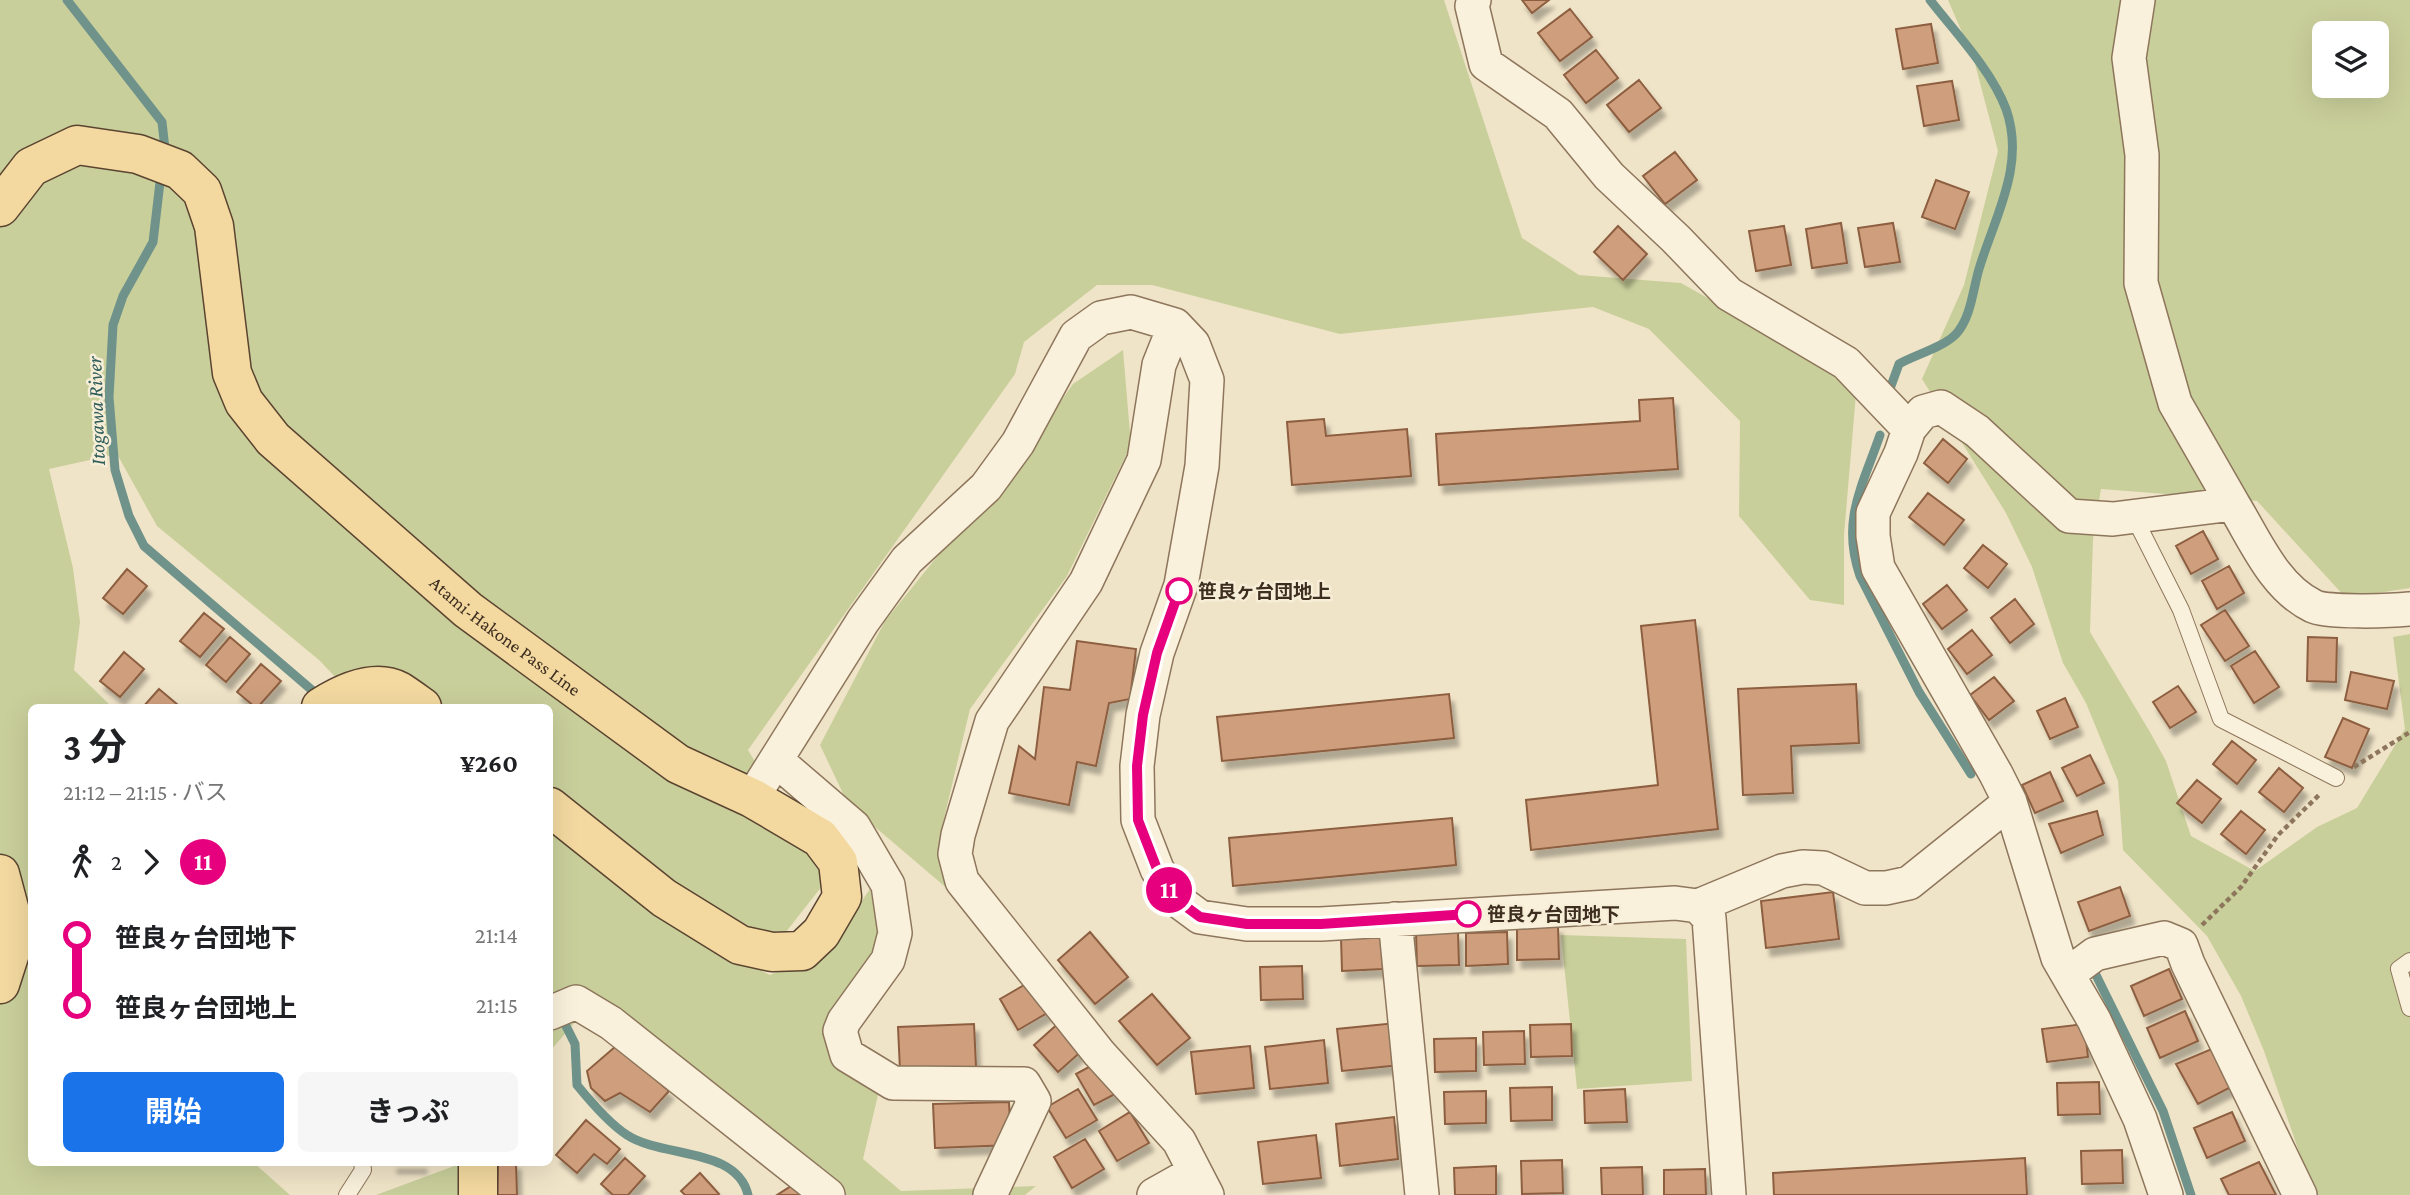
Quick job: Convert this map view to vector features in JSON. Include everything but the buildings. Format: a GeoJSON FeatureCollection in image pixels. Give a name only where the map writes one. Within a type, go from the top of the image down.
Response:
{"type":"FeatureCollection","features":[{"type":"Feature","properties":{"kind":"main road","name":"Atami-Hakone Pass Line"},"geometry":{"type":"LineString","coordinates":[[0,207],[31,167],[77,145],[138,154],[180,170],[202,191],[214,226],[232,373],[244,402],[273,439],[468,610],[678,764],[752,798],[820,838],[838,862],[842,897],[821,933],[802,951],[772,952],[740,944],[664,898],[553,809]]}},
{"type":"Feature","properties":{"kind":"main road"},"geometry":{"type":"LineString","coordinates":[[326,704],[341,694],[374,686],[397,690],[418,704]]}},
{"type":"Feature","properties":{"kind":"main road"},"geometry":{"type":"LineString","coordinates":[[0,874],[16,934],[0,984]]}},
{"type":"Feature","properties":{"kind":"street"},"geometry":{"type":"LineString","coordinates":[[1474,0],[1472,6],[1486,64],[1558,114],[1609,176],[1729,294],[1846,363],[1909,429]]}},
{"type":"Feature","properties":{"kind":"street"},"geometry":{"type":"LineString","coordinates":[[2138,0],[2129,58],[2142,155],[2141,283],[2175,404],[2283,585],[2314,608],[2384,612],[2410,609]]}},
{"type":"Feature","properties":{"kind":"street"},"geometry":{"type":"LineString","coordinates":[[752,798],[863,621],[907,560],[986,487],[1018,443],[1076,337],[1101,318],[1131,312],[1175,325],[1193,344],[1207,380],[1202,466],[1181,585],[1157,653],[1143,715],[1137,766],[1138,820],[1157,869],[1173,897],[1200,917],[1259,924],[1321,924],[1675,903],[1698,906],[1782,872],[1803,867],[1824,868],[1865,888],[1886,888],[1909,883],[2010,802]]}},
{"type":"Feature","properties":{"kind":"street"},"geometry":{"type":"LineString","coordinates":[[1154,1195],[1201,1184],[1179,1142],[1099,1053],[983,911],[962,881],[955,854],[958,835],[992,721],[1086,582],[1144,460],[1159,365],[1175,325]]}},
{"type":"Feature","properties":{"kind":"street"},"geometry":{"type":"LineString","coordinates":[[2166,1195],[2140,1119],[2094,1020],[2058,958],[2010,802],[1878,568],[1873,513],[1902,453],[1909,429],[1923,412],[1941,407],[1977,431],[2069,516],[2113,519],[2234,505]]}},
{"type":"Feature","properties":{"kind":"street"},"geometry":{"type":"LineString","coordinates":[[776,760],[854,827],[888,885],[895,933],[892,947],[888,960],[844,1021],[840,1031],[847,1055],[893,1083],[1024,1084],[1034,1101],[990,1195]]}},
{"type":"Feature","properties":{"kind":"street"},"geometry":{"type":"LineString","coordinates":[[1698,906],[1709,918],[1729,1195]]}},
{"type":"Feature","properties":{"kind":"street"},"geometry":{"type":"LineString","coordinates":[[1395,919],[1422,1195]]}},
{"type":"Feature","properties":{"kind":"street"},"geometry":{"type":"LineString","coordinates":[[2068,974],[2095,954],[2164,938],[2181,945],[2300,1195]]}},
{"type":"Feature","properties":{"kind":"street"},"geometry":{"type":"LineString","coordinates":[[553,1012],[576,1002],[611,1023],[828,1195]]}},
{"type":"Feature","properties":{"kind":"lane"},"geometry":{"type":"LineString","coordinates":[[2134,517],[2181,610],[2221,719],[2336,778]]}},
{"type":"Feature","properties":{"kind":"lane"},"geometry":{"type":"LineString","coordinates":[[2410,961],[2399,969],[2410,1008]]}},
{"type":"Feature","properties":{"kind":"lane"},"geometry":{"type":"LineString","coordinates":[[348,1195],[363,1170],[362,1166]]}},
{"type":"Feature","properties":{"kind":"path"},"geometry":{"type":"LineString","coordinates":[[2181,945],[2241,887],[2278,835],[2336,778],[2410,732]]}},
{"type":"Feature","properties":{"kind":"green space"},"geometry":{"type":"Polygon","coordinates":[[[0,0],[1444,0],[1522,238],[1579,275],[1681,283],[1814,358],[1856,394],[1844,535],[1844,605],[1810,600],[1739,516],[1740,421],[1649,329],[1593,307],[1340,334],[1152,285],[1097,285],[1024,342],[1015,374],[748,750],[826,881],[782,937],[662,910],[657,917],[770,975],[828,950],[870,889],[880,937],[834,1058],[881,1082],[863,1159],[901,1191],[1036,1186],[1025,1195],[828,1195],[589,1006],[553,1048],[553,704],[361,704],[319,660],[157,526],[117,454],[49,469],[73,568],[80,622],[74,670],[109,704],[28,704],[28,1166],[257,1166],[290,1195],[0,1195],[0,0]]]}},
{"type":"Feature","properties":{"kind":"green space"},"geometry":{"type":"Polygon","coordinates":[[[1948,0],[2410,0],[2410,588],[2346,598],[2257,501],[2101,489],[2093,539],[2090,632],[2166,761],[2191,836],[2255,871],[2317,827],[2357,808],[2405,729],[2393,637],[2410,634],[2410,1195],[2314,1195],[2264,1051],[2241,996],[2207,936],[2123,850],[2118,781],[2086,703],[2063,663],[2032,567],[2006,513],[1922,379],[1964,285],[1998,151],[1974,60],[1948,0]]]}},
{"type":"Feature","properties":{"kind":"green space"},"geometry":{"type":"Polygon","coordinates":[[[1123,350],[1131,445],[1067,576],[970,709],[942,827],[956,896],[848,804],[820,745],[885,621],[1042,427],[1073,384],[1123,350]]]}},
{"type":"Feature","properties":{"kind":"green space"},"geometry":{"type":"Polygon","coordinates":[[[1561,935],[1686,939],[1692,1081],[1577,1089],[1561,935]]]}},
{"type":"Feature","properties":{"kind":"green space"},"geometry":{"type":"Polygon","coordinates":[[[454,1166],[466,1166],[476,1195],[376,1195],[454,1166]]]}},
{"type":"Feature","properties":{"kind":"waterway"},"geometry":{"type":"LineString","coordinates":[[67,0],[162,122],[165,149]]}},
{"type":"Feature","properties":{"kind":"waterway"},"geometry":{"type":"LineString","coordinates":[[1891,386],[1899,364],[1951,339],[1961,327],[2000,210],[2010,170],[2011,130],[2000,95],[1972,52],[1930,0]]}},
{"type":"Feature","properties":{"kind":"waterway","name":"Itogawa River"},"geometry":{"type":"LineString","coordinates":[[160,182],[153,242],[123,296],[113,325],[109,397],[115,470],[129,516],[144,546],[313,691]]}},
{"type":"Feature","properties":{"kind":"waterway"},"geometry":{"type":"LineString","coordinates":[[1880,435],[1861,488],[1853,521],[1855,556],[1860,576],[1919,692],[1971,774]]}},
{"type":"Feature","properties":{"kind":"waterway"},"geometry":{"type":"LineString","coordinates":[[2096,975],[2163,1111],[2191,1195]]}},
{"type":"Feature","properties":{"kind":"waterway","name":"Itogawa River"},"geometry":{"type":"LineString","coordinates":[[563,1020],[575,1044],[577,1085],[607,1119],[627,1135],[642,1142],[714,1161],[729,1169],[741,1180],[748,1195]]}},
{"type":"Feature","properties":{"kind":"bus line","name":"11"},"geometry":{"type":"LineString","coordinates":[[1179,591],[1157,653],[1143,715],[1137,766],[1138,820],[1157,869],[1173,897],[1200,917],[1247,924],[1321,924],[1468,914]]}},
{"type":"Feature","properties":{"kind":"place","name":"笹良ヶ台団地上"},"geometry":{"type":"Point","coordinates":[1179,591]}},
{"type":"Feature","properties":{"kind":"place","name":"笹良ヶ台団地下"},"geometry":{"type":"Point","coordinates":[1468,914]}}]}
